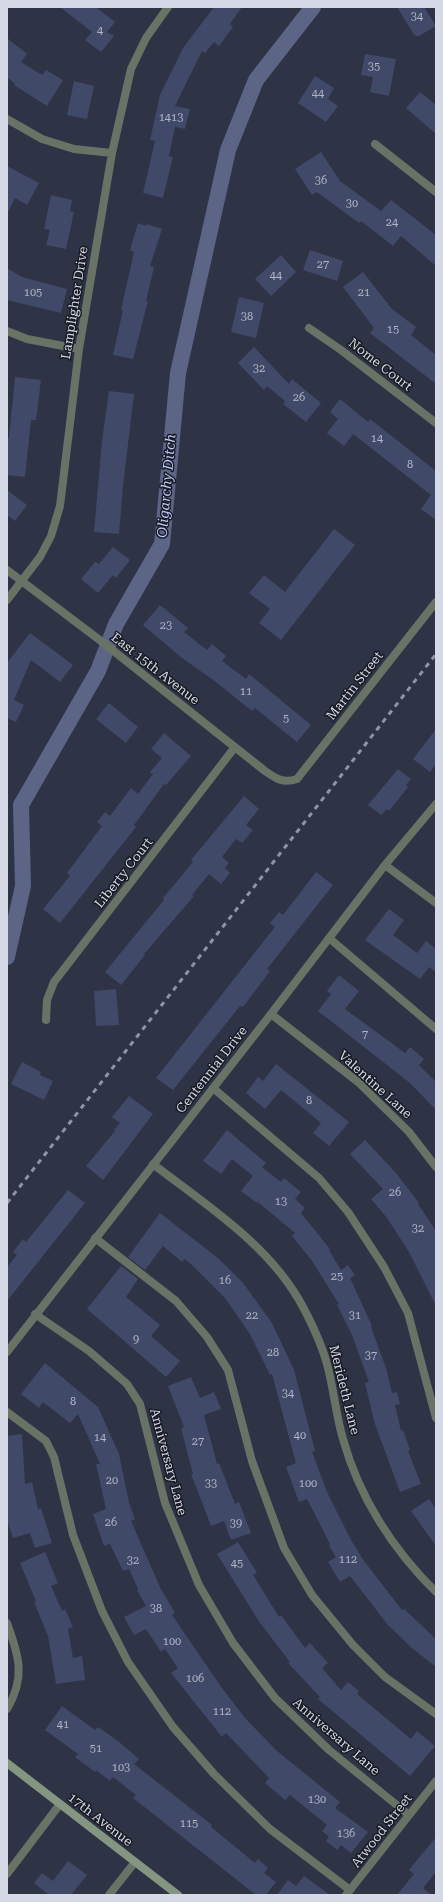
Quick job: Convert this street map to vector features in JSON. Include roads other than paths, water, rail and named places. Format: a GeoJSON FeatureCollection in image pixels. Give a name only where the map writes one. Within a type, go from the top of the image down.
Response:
{"type":"FeatureCollection","features":[{"type":"Feature","properties":{"kind":"main road","name":"17th Avenue"},"geometry":{"type":"LineString","coordinates":[[7,1763],[178,1895]]}},
{"type":"Feature","properties":{"kind":"street","name":"Lamplighter Drive"},"geometry":{"type":"LineString","coordinates":[[7,600],[40,557],[51,536],[60,506],[78,349],[112,153],[131,69],[146,38],[165,8]]}},
{"type":"Feature","properties":{"kind":"street"},"geometry":{"type":"LineString","coordinates":[[7,119],[42,139],[74,149],[112,153]]}},
{"type":"Feature","properties":{"kind":"street"},"geometry":{"type":"LineString","coordinates":[[375,144],[436,192]]}},
{"type":"Feature","properties":{"kind":"street","name":"Nome Court"},"geometry":{"type":"LineString","coordinates":[[309,328],[341,350],[436,423]]}},
{"type":"Feature","properties":{"kind":"street"},"geometry":{"type":"LineString","coordinates":[[7,331],[27,339],[78,349]]}},
{"type":"Feature","properties":{"kind":"street","name":"East 15th Avenue"},"geometry":{"type":"LineString","coordinates":[[7,570],[101,641],[278,780],[289,782]]}},
{"type":"Feature","properties":{"kind":"street","name":"Martin Street"},"geometry":{"type":"LineString","coordinates":[[289,782],[297,779],[436,602]]}},
{"type":"Feature","properties":{"kind":"street","name":"Liberty Court"},"geometry":{"type":"LineString","coordinates":[[46,1020],[47,1000],[54,982],[235,747]]}},
{"type":"Feature","properties":{"kind":"street","name":"Centennial Drive"},"geometry":{"type":"LineString","coordinates":[[7,1352],[271,1014],[385,865],[436,804]]}},
{"type":"Feature","properties":{"kind":"street"},"geometry":{"type":"LineString","coordinates":[[385,865],[436,903]]}},
{"type":"Feature","properties":{"kind":"street"},"geometry":{"type":"LineString","coordinates":[[329,938],[436,1029]]}},
{"type":"Feature","properties":{"kind":"street","name":"Valentine Lane"},"geometry":{"type":"LineString","coordinates":[[271,1014],[358,1082],[409,1132],[436,1166]]}},
{"type":"Feature","properties":{"kind":"street"},"geometry":{"type":"LineString","coordinates":[[213,1088],[319,1178],[348,1212],[384,1267],[408,1313],[436,1418]]}},
{"type":"Feature","properties":{"kind":"street","name":"Merideth Lane"},"geometry":{"type":"LineString","coordinates":[[153,1164],[247,1237],[278,1269],[303,1306],[321,1346],[328,1367],[343,1439],[362,1490],[387,1534],[418,1574],[436,1592]]}},
{"type":"Feature","properties":{"kind":"street"},"geometry":{"type":"LineString","coordinates":[[95,1238],[176,1301],[207,1337],[228,1370],[252,1461],[284,1548],[312,1595],[353,1645],[385,1677],[436,1714]]}},
{"type":"Feature","properties":{"kind":"street","name":"Anniversary Lane"},"geometry":{"type":"LineString","coordinates":[[36,1314],[88,1351],[127,1384],[140,1404],[165,1503],[199,1585],[232,1643],[274,1698],[329,1750],[409,1815]]}},
{"type":"Feature","properties":{"kind":"street"},"geometry":{"type":"LineString","coordinates":[[7,1412],[46,1441],[54,1457],[74,1535],[102,1611],[128,1662],[173,1727],[214,1774],[270,1829],[348,1893]]}},
{"type":"Feature","properties":{"kind":"street"},"geometry":{"type":"LineString","coordinates":[[7,1622],[17,1651],[20,1672],[17,1688],[7,1709]]}},
{"type":"Feature","properties":{"kind":"street","name":"Atwood Street"},"geometry":{"type":"LineString","coordinates":[[348,1893],[436,1781]]}},
{"type":"Feature","properties":{"kind":"street"},"geometry":{"type":"LineString","coordinates":[[7,1874],[60,1804]]}},
{"type":"Feature","properties":{"kind":"street"},"geometry":{"type":"LineString","coordinates":[[109,1895],[135,1862]]}},
{"type":"Feature","properties":{"kind":"waterway","name":"Oligarchy Ditch"},"geometry":{"type":"LineString","coordinates":[[7,957],[23,886],[21,805],[98,671],[116,624],[162,544],[178,373],[228,150],[256,80],[313,7]]}},
{"type":"Feature","properties":{"kind":"railway"},"geometry":{"type":"LineString","coordinates":[[7,1203],[436,654]]}}]}
